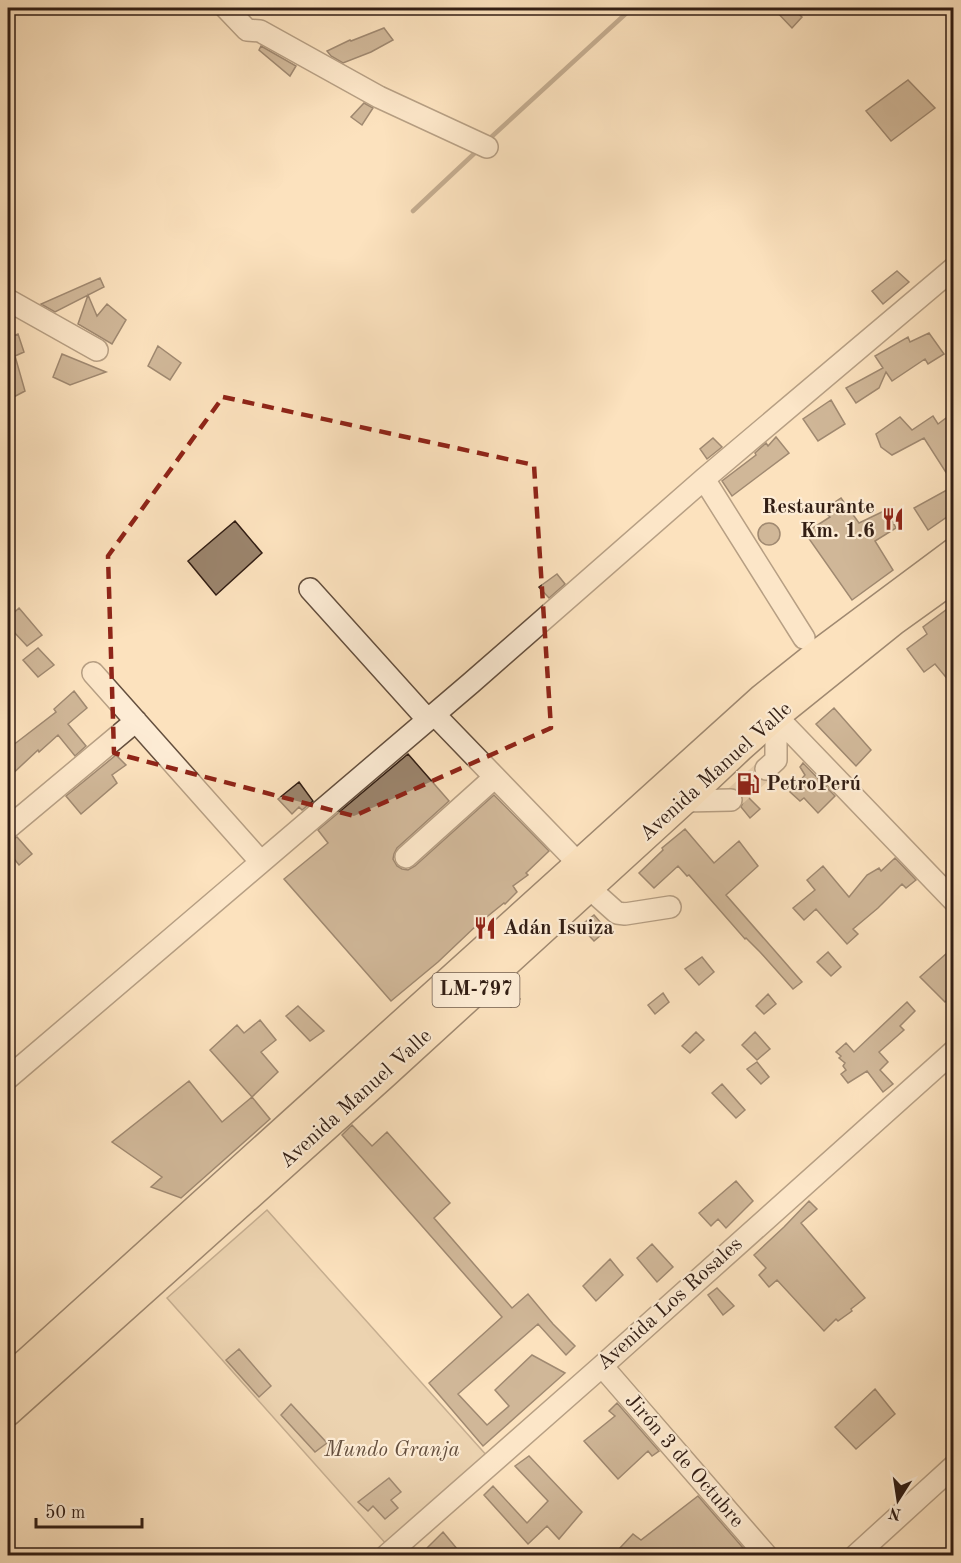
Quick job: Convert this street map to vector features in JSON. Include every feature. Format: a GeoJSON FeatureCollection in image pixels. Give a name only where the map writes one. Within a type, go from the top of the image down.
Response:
{"type":"FeatureCollection","features":[{"type":"Feature","properties":{"kind":"main road","name":"Avenida Manuel Valle"},"geometry":{"type":"LineString","coordinates":[[8,1412],[384,1075],[584,876],[684,801],[817,654],[954,552]]}},
{"type":"Feature","properties":{"kind":"main road","name":"Avenida Manuel Valle"},"geometry":{"type":"LineString","coordinates":[[8,1379],[584,876],[769,707],[954,578]]}},
{"type":"Feature","properties":{"kind":"street"},"geometry":{"type":"LineString","coordinates":[[226,8],[247,30],[260,31],[379,97],[487,147]]}},
{"type":"Feature","properties":{"kind":"street"},"geometry":{"type":"LineString","coordinates":[[8,1078],[431,717],[704,479],[954,268]]}},
{"type":"Feature","properties":{"kind":"street"},"geometry":{"type":"LineString","coordinates":[[8,300],[97,350]]}},
{"type":"Feature","properties":{"kind":"street"},"geometry":{"type":"LineString","coordinates":[[704,479],[804,638]]}},
{"type":"Feature","properties":{"kind":"street"},"geometry":{"type":"LineString","coordinates":[[310,590],[431,717],[495,777],[616,913],[625,914],[670,907]]}},
{"type":"Feature","properties":{"kind":"street"},"geometry":{"type":"LineString","coordinates":[[93,673],[261,862]]}},
{"type":"Feature","properties":{"kind":"street"},"geometry":{"type":"LineString","coordinates":[[769,707],[771,764],[801,743]]}},
{"type":"Feature","properties":{"kind":"street"},"geometry":{"type":"LineString","coordinates":[[769,707],[954,901]]}},
{"type":"Feature","properties":{"kind":"street"},"geometry":{"type":"LineString","coordinates":[[8,828],[136,721]]}},
{"type":"Feature","properties":{"kind":"street"},"geometry":{"type":"LineString","coordinates":[[406,856],[495,777]]}},
{"type":"Feature","properties":{"kind":"street"},"geometry":{"type":"LineString","coordinates":[[684,801],[731,800]]}},
{"type":"Feature","properties":{"kind":"street","name":"Avenida Los Rosales"},"geometry":{"type":"LineString","coordinates":[[386,1556],[954,1052]]}},
{"type":"Feature","properties":{"kind":"street","name":"Jirón 3 de Octubre"},"geometry":{"type":"LineString","coordinates":[[602,1365],[767,1556]]}},
{"type":"Feature","properties":{"kind":"street"},"geometry":{"type":"LineString","coordinates":[[855,1556],[954,1466]]}},
{"type":"Feature","properties":{"kind":"highlighted area"},"geometry":{"type":"Polygon","coordinates":[[[223,397],[534,465],[551,728],[354,816],[114,753],[108,556],[223,397]]]}},
{"type":"Feature","properties":{"kind":"green space","name":"Mundo Granja"},"geometry":{"type":"Polygon","coordinates":[[[267,1210],[488,1457],[387,1545],[167,1298],[267,1210]]]}},
{"type":"Feature","properties":{"kind":"building"},"geometry":{"type":"Polygon","coordinates":[[[773,8],[792,8],[802,17],[792,28],[773,8]]]}},
{"type":"Feature","properties":{"kind":"building"},"geometry":{"type":"Polygon","coordinates":[[[384,28],[393,40],[371,52],[343,63],[327,51],[350,40],[384,28]]]}},
{"type":"Feature","properties":{"kind":"building"},"geometry":{"type":"Polygon","coordinates":[[[261,46],[296,66],[290,76],[259,50],[261,46]]]}},
{"type":"Feature","properties":{"kind":"building"},"geometry":{"type":"Polygon","coordinates":[[[908,80],[935,108],[891,141],[866,111],[908,80]]]}},
{"type":"Feature","properties":{"kind":"building"},"geometry":{"type":"Polygon","coordinates":[[[364,103],[373,108],[362,125],[351,117],[364,103]]]}},
{"type":"Feature","properties":{"kind":"building"},"geometry":{"type":"Polygon","coordinates":[[[897,271],[909,282],[883,304],[872,291],[897,271]]]}},
{"type":"Feature","properties":{"kind":"building"},"geometry":{"type":"Polygon","coordinates":[[[100,278],[104,287],[55,312],[41,304],[100,278]]]}},
{"type":"Feature","properties":{"kind":"building"},"geometry":{"type":"Polygon","coordinates":[[[88,295],[97,316],[107,304],[126,320],[112,344],[78,324],[88,295]]]}},
{"type":"Feature","properties":{"kind":"building"},"geometry":{"type":"Polygon","coordinates":[[[929,333],[944,354],[928,364],[925,359],[892,381],[886,372],[879,388],[856,403],[846,388],[883,368],[875,356],[908,337],[910,342],[929,333]]]}},
{"type":"Feature","properties":{"kind":"building"},"geometry":{"type":"Polygon","coordinates":[[[18,334],[24,352],[15,356],[25,391],[8,400],[8,338],[18,334]]]}},
{"type":"Feature","properties":{"kind":"building"},"geometry":{"type":"Polygon","coordinates":[[[158,346],[181,363],[170,380],[148,366],[158,346]]]}},
{"type":"Feature","properties":{"kind":"building"},"geometry":{"type":"Polygon","coordinates":[[[62,354],[106,372],[70,385],[53,377],[62,354]]]}},
{"type":"Feature","properties":{"kind":"building"},"geometry":{"type":"Polygon","coordinates":[[[831,400],[845,424],[818,441],[803,419],[831,400]]]}},
{"type":"Feature","properties":{"kind":"building"},"geometry":{"type":"Polygon","coordinates":[[[954,412],[954,485],[924,438],[892,455],[881,447],[876,434],[900,417],[912,430],[933,416],[938,424],[954,412]]]}},
{"type":"Feature","properties":{"kind":"building"},"geometry":{"type":"Polygon","coordinates":[[[776,437],[789,453],[732,496],[722,481],[756,455],[755,453],[766,443],[768,446],[776,437]]]}},
{"type":"Feature","properties":{"kind":"building"},"geometry":{"type":"Polygon","coordinates":[[[713,438],[722,447],[707,459],[700,449],[713,438]]]}},
{"type":"Feature","properties":{"kind":"building"},"geometry":{"type":"Polygon","coordinates":[[[954,486],[954,512],[928,530],[914,508],[954,486]]]}},
{"type":"Feature","properties":{"kind":"building"},"geometry":{"type":"Polygon","coordinates":[[[841,498],[859,523],[886,510],[896,528],[875,541],[893,570],[852,600],[805,533],[830,517],[823,510],[841,498]]]}},
{"type":"Feature","properties":{"kind":"building"},"geometry":{"type":"Polygon","coordinates":[[[235,521],[262,553],[216,595],[188,561],[235,521]]]}},
{"type":"Feature","properties":{"kind":"building"},"geometry":{"type":"Polygon","coordinates":[[[765,523],[773,523],[780,530],[780,538],[773,545],[765,545],[758,538],[758,530],[765,523]]]}},
{"type":"Feature","properties":{"kind":"building"},"geometry":{"type":"Polygon","coordinates":[[[557,574],[565,584],[549,598],[539,587],[557,574]]]}},
{"type":"Feature","properties":{"kind":"building"},"geometry":{"type":"Polygon","coordinates":[[[954,604],[954,687],[935,664],[924,672],[907,649],[927,634],[923,627],[954,604]]]}},
{"type":"Feature","properties":{"kind":"building"},"geometry":{"type":"Polygon","coordinates":[[[19,608],[42,635],[27,646],[13,631],[8,636],[8,618],[19,608]]]}},
{"type":"Feature","properties":{"kind":"building"},"geometry":{"type":"Polygon","coordinates":[[[38,648],[54,665],[38,677],[23,660],[38,648]]]}},
{"type":"Feature","properties":{"kind":"building"},"geometry":{"type":"Polygon","coordinates":[[[74,691],[87,708],[68,724],[86,746],[75,756],[58,735],[8,778],[8,749],[56,712],[54,709],[74,691]]]}},
{"type":"Feature","properties":{"kind":"building"},"geometry":{"type":"Polygon","coordinates":[[[834,708],[871,750],[856,766],[816,724],[834,708]]]}},
{"type":"Feature","properties":{"kind":"building"},"geometry":{"type":"Polygon","coordinates":[[[408,754],[449,801],[397,848],[393,859],[397,866],[408,870],[415,866],[494,795],[549,851],[526,873],[528,875],[513,886],[517,892],[505,904],[478,924],[438,962],[391,1001],[284,879],[328,843],[318,830],[408,754]]]}},
{"type":"Feature","properties":{"kind":"building"},"geometry":{"type":"Polygon","coordinates":[[[116,755],[126,765],[112,775],[117,783],[81,814],[66,796],[116,755]]]}},
{"type":"Feature","properties":{"kind":"building"},"geometry":{"type":"Polygon","coordinates":[[[803,763],[835,796],[818,813],[804,798],[800,801],[790,792],[805,775],[800,767],[803,763]]]}},
{"type":"Feature","properties":{"kind":"building"},"geometry":{"type":"Polygon","coordinates":[[[753,771],[761,781],[746,795],[760,809],[750,818],[741,807],[744,800],[742,794],[734,788],[753,771]]]}},
{"type":"Feature","properties":{"kind":"building"},"geometry":{"type":"Polygon","coordinates":[[[299,782],[313,801],[302,810],[299,807],[292,814],[278,799],[299,782]]]}},
{"type":"Feature","properties":{"kind":"building"},"geometry":{"type":"Polygon","coordinates":[[[685,829],[714,863],[739,841],[758,866],[726,895],[802,982],[793,989],[689,875],[687,876],[678,866],[654,888],[639,873],[663,850],[662,848],[685,829]]]}},
{"type":"Feature","properties":{"kind":"building"},"geometry":{"type":"Polygon","coordinates":[[[17,837],[32,854],[19,865],[8,851],[8,843],[17,837]]]}},
{"type":"Feature","properties":{"kind":"building"},"geometry":{"type":"Polygon","coordinates":[[[895,858],[916,880],[906,888],[902,884],[853,929],[858,934],[847,944],[816,909],[804,920],[793,908],[815,890],[807,880],[823,866],[849,897],[867,875],[879,868],[881,871],[895,858]]]}},
{"type":"Feature","properties":{"kind":"building"},"geometry":{"type":"Polygon","coordinates":[[[594,915],[607,930],[594,941],[580,926],[594,915]]]}},
{"type":"Feature","properties":{"kind":"building"},"geometry":{"type":"Polygon","coordinates":[[[828,952],[841,967],[831,976],[817,962],[828,952]]]}},
{"type":"Feature","properties":{"kind":"building"},"geometry":{"type":"Polygon","coordinates":[[[947,953],[954,960],[954,994],[945,1002],[920,977],[947,953]]]}},
{"type":"Feature","properties":{"kind":"building"},"geometry":{"type":"Polygon","coordinates":[[[702,957],[714,972],[699,985],[685,969],[702,957]]]}},
{"type":"Feature","properties":{"kind":"building"},"geometry":{"type":"Polygon","coordinates":[[[509,987],[520,999],[511,1007],[500,996],[509,987]]]}},
{"type":"Feature","properties":{"kind":"building"},"geometry":{"type":"Polygon","coordinates":[[[663,993],[669,1002],[655,1014],[648,1005],[663,993]]]}},
{"type":"Feature","properties":{"kind":"building"},"geometry":{"type":"Polygon","coordinates":[[[768,994],[776,1004],[764,1014],[756,1006],[768,994]]]}},
{"type":"Feature","properties":{"kind":"building"},"geometry":{"type":"Polygon","coordinates":[[[907,1002],[915,1011],[900,1026],[904,1030],[879,1052],[888,1062],[880,1070],[893,1084],[883,1092],[867,1071],[848,1083],[841,1074],[846,1070],[843,1066],[845,1063],[836,1052],[846,1043],[854,1052],[907,1002]]]}},
{"type":"Feature","properties":{"kind":"building"},"geometry":{"type":"Polygon","coordinates":[[[298,1006],[324,1031],[310,1041],[286,1016],[298,1006]]]}},
{"type":"Feature","properties":{"kind":"building"},"geometry":{"type":"Polygon","coordinates":[[[260,1020],[276,1040],[261,1052],[278,1072],[252,1097],[210,1050],[237,1025],[244,1033],[260,1020]]]}},
{"type":"Feature","properties":{"kind":"building"},"geometry":{"type":"Polygon","coordinates":[[[696,1032],[704,1040],[690,1053],[682,1046],[696,1032]]]}},
{"type":"Feature","properties":{"kind":"building"},"geometry":{"type":"Polygon","coordinates":[[[755,1032],[770,1049],[757,1060],[742,1045],[755,1032]]]}},
{"type":"Feature","properties":{"kind":"building"},"geometry":{"type":"Polygon","coordinates":[[[757,1062],[769,1077],[761,1084],[747,1069],[757,1062]]]}},
{"type":"Feature","properties":{"kind":"building"},"geometry":{"type":"Polygon","coordinates":[[[189,1081],[222,1122],[252,1097],[270,1119],[181,1198],[151,1187],[162,1177],[112,1142],[189,1081]]]}},
{"type":"Feature","properties":{"kind":"building"},"geometry":{"type":"Polygon","coordinates":[[[722,1084],[745,1110],[736,1118],[712,1093],[722,1084]]]}},
{"type":"Feature","properties":{"kind":"building"},"geometry":{"type":"Polygon","coordinates":[[[352,1125],[372,1146],[387,1132],[450,1203],[434,1218],[512,1308],[528,1294],[575,1346],[566,1355],[538,1324],[458,1394],[487,1425],[509,1406],[495,1390],[532,1355],[565,1373],[483,1446],[429,1383],[502,1317],[342,1135],[352,1125]]]}},
{"type":"Feature","properties":{"kind":"building"},"geometry":{"type":"Polygon","coordinates":[[[736,1181],[753,1201],[726,1228],[718,1219],[711,1226],[699,1213],[736,1181]]]}},
{"type":"Feature","properties":{"kind":"building"},"geometry":{"type":"Polygon","coordinates":[[[809,1201],[817,1209],[801,1223],[865,1298],[851,1309],[852,1311],[838,1321],[836,1319],[824,1331],[777,1280],[769,1287],[759,1275],[766,1268],[754,1255],[809,1201]]]}},
{"type":"Feature","properties":{"kind":"building"},"geometry":{"type":"Polygon","coordinates":[[[652,1244],[673,1267],[657,1282],[637,1258],[652,1244]]]}},
{"type":"Feature","properties":{"kind":"building"},"geometry":{"type":"Polygon","coordinates":[[[610,1259],[623,1275],[596,1301],[583,1286],[610,1259]]]}},
{"type":"Feature","properties":{"kind":"building"},"geometry":{"type":"Polygon","coordinates":[[[717,1288],[734,1306],[723,1315],[708,1295],[717,1288]]]}},
{"type":"Feature","properties":{"kind":"building"},"geometry":{"type":"Polygon","coordinates":[[[239,1349],[271,1386],[259,1397],[226,1360],[239,1349]]]}},
{"type":"Feature","properties":{"kind":"building"},"geometry":{"type":"Polygon","coordinates":[[[875,1389],[895,1414],[856,1449],[835,1427],[875,1389]]]}},
{"type":"Feature","properties":{"kind":"building"},"geometry":{"type":"Polygon","coordinates":[[[617,1403],[659,1451],[652,1456],[648,1451],[618,1479],[584,1441],[615,1416],[609,1411],[617,1403]]]}},
{"type":"Feature","properties":{"kind":"building"},"geometry":{"type":"Polygon","coordinates":[[[291,1404],[327,1443],[315,1452],[281,1415],[291,1404]]]}},
{"type":"Feature","properties":{"kind":"building"},"geometry":{"type":"Polygon","coordinates":[[[529,1456],[582,1512],[559,1539],[547,1526],[528,1544],[484,1495],[493,1486],[527,1523],[548,1501],[515,1466],[529,1456]]]}},
{"type":"Feature","properties":{"kind":"building"},"geometry":{"type":"Polygon","coordinates":[[[389,1478],[401,1492],[391,1500],[398,1508],[385,1519],[373,1506],[368,1511],[358,1502],[389,1478]]]}},
{"type":"Feature","properties":{"kind":"building"},"geometry":{"type":"Polygon","coordinates":[[[698,1496],[744,1549],[739,1556],[626,1556],[619,1549],[633,1534],[641,1540],[698,1496]]]}},
{"type":"Feature","properties":{"kind":"building"},"geometry":{"type":"Polygon","coordinates":[[[443,1532],[463,1556],[419,1556],[443,1532]]]}},
{"type":"Feature","properties":{"kind":"waterway"},"geometry":{"type":"LineString","coordinates":[[488,140],[632,8]]}},
{"type":"Feature","properties":{"kind":"waterway"},"geometry":{"type":"LineString","coordinates":[[413,211],[478,150]]}},
{"type":"Feature","properties":{"kind":"tunnel"},"geometry":{"type":"LineString","coordinates":[[731,800],[766,769]]}},
{"type":"Feature","properties":{"kind":"place","name":"Restaurante Km. 1.6"},"geometry":{"type":"Point","coordinates":[893,519]}},
{"type":"Feature","properties":{"kind":"place","name":"PetroPerú"},"geometry":{"type":"Point","coordinates":[748,784]}},
{"type":"Feature","properties":{"kind":"place","name":"Adán Isuiza"},"geometry":{"type":"Point","coordinates":[485,928]}}]}
